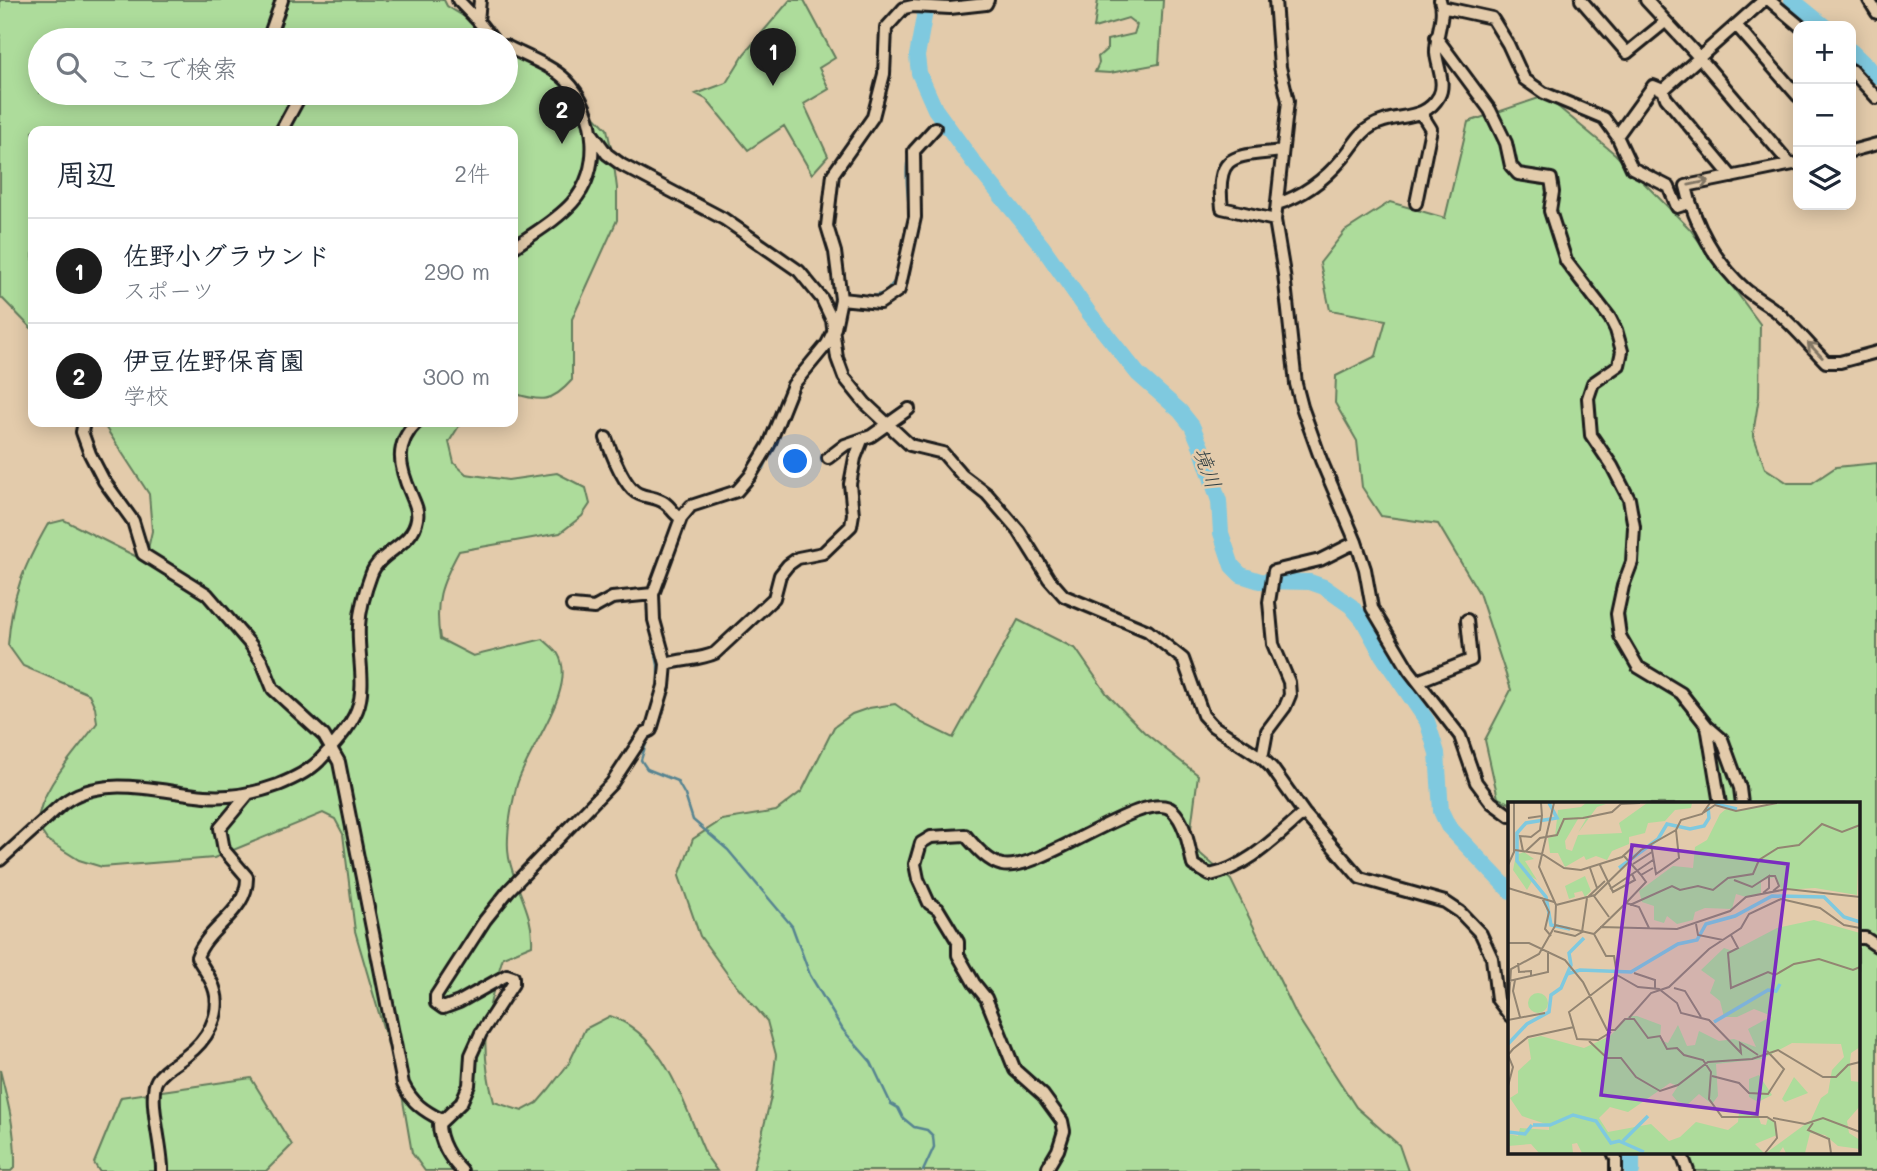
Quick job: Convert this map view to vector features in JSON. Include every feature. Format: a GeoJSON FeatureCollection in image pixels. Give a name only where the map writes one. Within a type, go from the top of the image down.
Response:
{"type":"FeatureCollection","features":[{"type":"Feature","properties":{"kind":"street"},"geometry":{"type":"LineString","coordinates":[[272,28],[282,0]]}},
{"type":"Feature","properties":{"kind":"street"},"geometry":{"type":"LineString","coordinates":[[458,0],[484,28]]}},
{"type":"Feature","properties":{"kind":"street"},"geometry":{"type":"LineString","coordinates":[[478,21],[480,0]]}},
{"type":"Feature","properties":{"kind":"street"},"geometry":{"type":"LineString","coordinates":[[461,1171],[454,1163],[439,1132],[442,1120],[461,1103],[469,1085],[471,1055],[481,1033],[513,984],[513,977],[507,975],[443,1008],[436,1003],[436,996],[509,890],[612,783],[648,732],[664,686],[666,664],[649,595],[679,516],[691,506],[737,491],[750,476],[769,445],[793,385],[827,344],[835,328],[841,299],[835,252],[827,226],[833,174],[873,117],[884,74],[886,28],[905,5],[950,9],[986,4],[988,0]]}},
{"type":"Feature","properties":{"kind":"street"},"geometry":{"type":"LineString","coordinates":[[1275,0],[1280,67],[1288,101],[1275,220],[1296,384],[1321,460],[1356,542],[1365,569],[1372,608],[1418,681],[1460,736],[1476,782],[1491,802],[1504,809]]}},
{"type":"Feature","properties":{"kind":"street"},"geometry":{"type":"LineString","coordinates":[[1581,0],[1627,53],[1665,22]]}},
{"type":"Feature","properties":{"kind":"street"},"geometry":{"type":"LineString","coordinates":[[1646,0],[1793,163]]}},
{"type":"Feature","properties":{"kind":"street"},"geometry":{"type":"LineString","coordinates":[[1663,90],[1767,0],[1794,21]]}},
{"type":"Feature","properties":{"kind":"street"},"geometry":{"type":"LineString","coordinates":[[1869,0],[1877,13]]}},
{"type":"Feature","properties":{"kind":"street"},"geometry":{"type":"LineString","coordinates":[[1277,204],[1293,199],[1313,186],[1343,159],[1371,126],[1421,114],[1429,109],[1440,94],[1436,37],[1441,4],[1492,18],[1524,79],[1544,93],[1604,118],[1618,136],[1632,168],[1669,187],[1678,207],[1689,203]]}},
{"type":"Feature","properties":{"kind":"street"},"geometry":{"type":"LineString","coordinates":[[1736,25],[1793,90]]}},
{"type":"Feature","properties":{"kind":"street"},"geometry":{"type":"LineString","coordinates":[[1436,37],[1490,110],[1506,143],[1510,166],[1518,174],[1551,179],[1553,192],[1550,211],[1566,261],[1610,318],[1616,330],[1622,351],[1619,365],[1592,383],[1588,398],[1591,435],[1612,466],[1629,499],[1634,527],[1632,562],[1617,614],[1620,636],[1638,667],[1681,693],[1707,726],[1722,739],[1740,788],[1742,802]]}},
{"type":"Feature","properties":{"kind":"street"},"geometry":{"type":"LineString","coordinates":[[518,53],[564,78],[583,104],[592,132],[593,147],[590,170],[578,195],[564,211],[518,244]]}},
{"type":"Feature","properties":{"kind":"street"},"geometry":{"type":"LineString","coordinates":[[1856,75],[1877,98]]}},
{"type":"Feature","properties":{"kind":"street"},"geometry":{"type":"LineString","coordinates":[[1618,136],[1653,86],[1663,90],[1666,98],[1732,177]]}},
{"type":"Feature","properties":{"kind":"street"},"geometry":{"type":"LineString","coordinates":[[284,126],[294,105]]}},
{"type":"Feature","properties":{"kind":"street"},"geometry":{"type":"LineString","coordinates":[[1416,203],[1431,129],[1421,114]]}},
{"type":"Feature","properties":{"kind":"street"},"geometry":{"type":"LineString","coordinates":[[841,299],[880,303],[899,290],[915,217],[914,151],[935,128]]}},
{"type":"Feature","properties":{"kind":"street"},"geometry":{"type":"LineString","coordinates":[[592,132],[607,154],[622,165],[724,219],[799,271],[822,299],[835,328],[837,358],[844,377],[865,403],[910,445],[943,453],[962,475],[987,494],[1019,531],[1049,579],[1064,596],[1149,631],[1183,659],[1203,715],[1213,726],[1262,758],[1272,768],[1304,813],[1360,878],[1445,902],[1474,925],[1482,934],[1492,958],[1497,999],[1508,1013]]}},
{"type":"Feature","properties":{"kind":"street"},"geometry":{"type":"LineString","coordinates":[[1856,150],[1877,145]]}},
{"type":"Feature","properties":{"kind":"street"},"geometry":{"type":"LineString","coordinates":[[1275,220],[1222,208],[1219,187],[1221,171],[1228,162],[1237,157],[1282,150]]}},
{"type":"Feature","properties":{"kind":"street"},"geometry":{"type":"LineString","coordinates":[[1793,164],[1686,186],[1689,203],[1705,238],[1731,274],[1745,289],[1776,311],[1826,362],[1840,362],[1877,352]]}},
{"type":"Feature","properties":{"kind":"street"},"geometry":{"type":"LineString","coordinates":[[828,458],[845,444],[872,436],[909,410]]}},
{"type":"Feature","properties":{"kind":"street"},"geometry":{"type":"LineString","coordinates":[[83,427],[82,432],[90,454],[104,481],[133,521],[143,554],[207,594],[251,645],[273,689],[324,736],[339,762],[403,1084],[410,1098],[418,1106],[442,1120]]}},
{"type":"Feature","properties":{"kind":"street"},"geometry":{"type":"LineString","coordinates":[[0,860],[72,795],[86,790],[118,787],[206,796],[249,793],[269,788],[304,773],[318,761],[351,722],[358,709],[361,606],[372,571],[378,561],[405,541],[414,530],[418,519],[400,456],[402,443],[412,427]]}},
{"type":"Feature","properties":{"kind":"street"},"geometry":{"type":"LineString","coordinates":[[606,438],[631,489],[636,494],[665,503],[679,516]]}},
{"type":"Feature","properties":{"kind":"street"},"geometry":{"type":"LineString","coordinates":[[666,664],[707,657],[715,653],[774,598],[780,575],[788,565],[798,558],[823,553],[851,526],[853,514],[850,484],[862,440]]}},
{"type":"Feature","properties":{"kind":"street"},"geometry":{"type":"LineString","coordinates":[[1262,758],[1266,732],[1285,707],[1290,695],[1289,682],[1273,644],[1269,602],[1274,571],[1320,560],[1356,542]]}},
{"type":"Feature","properties":{"kind":"street"},"geometry":{"type":"LineString","coordinates":[[572,606],[594,608],[612,598],[649,595]]}},
{"type":"Feature","properties":{"kind":"street"},"geometry":{"type":"LineString","coordinates":[[1418,681],[1471,660],[1467,620]]}},
{"type":"Feature","properties":{"kind":"street"},"geometry":{"type":"LineString","coordinates":[[1707,726],[1720,802]]}},
{"type":"Feature","properties":{"kind":"street"},"geometry":{"type":"LineString","coordinates":[[162,1171],[153,1093],[157,1080],[189,1054],[209,1033],[217,1009],[215,990],[197,957],[202,944],[244,898],[247,877],[224,850],[220,828],[249,793]]}},
{"type":"Feature","properties":{"kind":"street"},"geometry":{"type":"LineString","coordinates":[[1048,1171],[1064,1131],[1062,1121],[1044,1095],[1015,1070],[986,998],[958,955],[958,942],[938,909],[929,902],[918,879],[915,864],[921,843],[931,837],[965,835],[981,853],[1003,865],[1027,861],[1063,847],[1143,808],[1164,807],[1172,810],[1185,832],[1193,865],[1210,875],[1227,871],[1251,859],[1304,813]]}},
{"type":"Feature","properties":{"kind":"street"},"geometry":{"type":"LineString","coordinates":[[1860,938],[1865,938],[1877,946]]}},
{"type":"Feature","properties":{"kind":"street"},"geometry":{"type":"LineString","coordinates":[[1682,1154],[1688,1171]]}},
{"type":"Feature","properties":{"kind":"green space"},"geometry":{"type":"Polygon","coordinates":[[[0,0],[444,0],[447,6],[483,28],[28,28],[28,105],[518,105],[518,49],[551,70],[607,129],[617,188],[617,220],[572,319],[572,380],[552,397],[539,399],[518,394],[518,126],[28,126],[28,325],[0,296],[0,0]]]}},
{"type":"Feature","properties":{"kind":"green space"},"geometry":{"type":"Polygon","coordinates":[[[790,0],[804,0],[835,58],[819,68],[829,89],[804,104],[828,156],[812,174],[784,126],[748,150],[706,99],[696,94],[726,83],[744,54],[790,0]]]}},
{"type":"Feature","properties":{"kind":"green space"},"geometry":{"type":"Polygon","coordinates":[[[1098,0],[1163,0],[1159,64],[1110,73],[1095,72],[1099,63],[1098,57],[1107,49],[1107,40],[1134,34],[1137,25],[1128,18],[1094,28],[1098,0]]]}},
{"type":"Feature","properties":{"kind":"green space"},"geometry":{"type":"Polygon","coordinates":[[[1545,96],[1615,154],[1690,229],[1760,324],[1759,397],[1753,434],[1765,468],[1788,483],[1812,483],[1836,467],[1877,463],[1877,1171],[1692,1171],[1687,1154],[1860,1154],[1860,802],[1508,803],[1498,798],[1485,740],[1511,690],[1479,593],[1438,524],[1381,516],[1362,487],[1357,441],[1335,403],[1336,376],[1376,356],[1386,320],[1330,310],[1320,263],[1345,231],[1390,202],[1445,218],[1468,122],[1545,96]]]}},
{"type":"Feature","properties":{"kind":"green space"},"geometry":{"type":"Polygon","coordinates":[[[105,427],[458,427],[449,442],[454,463],[466,474],[508,480],[557,473],[586,488],[590,504],[582,516],[560,533],[459,551],[440,594],[440,639],[473,656],[543,639],[558,654],[563,668],[556,703],[521,774],[511,814],[509,858],[530,922],[532,945],[503,957],[486,1029],[489,1081],[494,1102],[522,1111],[537,1103],[569,1063],[585,1029],[610,1016],[646,1039],[660,1056],[681,1096],[707,1157],[717,1171],[425,1171],[412,1153],[401,1089],[355,931],[343,834],[335,819],[323,813],[214,858],[102,867],[79,860],[47,840],[37,825],[45,797],[60,771],[97,723],[95,707],[89,694],[23,666],[8,645],[12,611],[20,582],[48,524],[64,520],[137,557],[148,549],[152,531],[149,494],[105,427]]]}},
{"type":"Feature","properties":{"kind":"green space"},"geometry":{"type":"Polygon","coordinates":[[[1018,620],[1076,649],[1107,694],[1144,732],[1198,775],[1189,844],[1231,880],[1297,1016],[1356,1107],[1399,1145],[1408,1171],[753,1171],[771,1097],[776,1055],[767,1021],[731,979],[700,936],[679,876],[693,839],[722,820],[776,811],[802,791],[834,727],[852,714],[895,704],[922,723],[953,738],[1018,620]]]}},
{"type":"Feature","properties":{"kind":"green space"},"geometry":{"type":"Polygon","coordinates":[[[0,1070],[14,1142],[15,1167],[11,1171],[0,1171],[0,1070]]]}},
{"type":"Feature","properties":{"kind":"green space"},"geometry":{"type":"Polygon","coordinates":[[[251,1078],[292,1145],[266,1171],[99,1171],[94,1163],[121,1097],[251,1078]]]}},
{"type":"Feature","properties":{"kind":"waterway","name":"境川"},"geometry":{"type":"LineString","coordinates":[[927,0],[917,56],[919,73],[935,109],[1138,374],[1180,411],[1192,426],[1219,501],[1221,533],[1232,566],[1241,575],[1260,581],[1310,582],[1324,587],[1351,606],[1363,620],[1382,655],[1427,721],[1437,753],[1441,811],[1448,826],[1508,889]]}},
{"type":"Feature","properties":{"kind":"waterway"},"geometry":{"type":"LineString","coordinates":[[1792,0],[1818,21]]}},
{"type":"Feature","properties":{"kind":"waterway"},"geometry":{"type":"LineString","coordinates":[[1856,56],[1877,76]]}},
{"type":"Feature","properties":{"kind":"waterway"},"geometry":{"type":"LineString","coordinates":[[909,220],[907,165],[913,145],[919,137]]}},
{"type":"Feature","properties":{"kind":"waterway"},"geometry":{"type":"LineString","coordinates":[[869,297],[885,293],[897,278]]}},
{"type":"Feature","properties":{"kind":"waterway"},"geometry":{"type":"LineString","coordinates":[[849,294],[863,296]]}},
{"type":"Feature","properties":{"kind":"waterway"},"geometry":{"type":"LineString","coordinates":[[820,361],[831,349]]}},
{"type":"Feature","properties":{"kind":"waterway"},"geometry":{"type":"LineString","coordinates":[[764,468],[771,452]]}},
{"type":"Feature","properties":{"kind":"waterway"},"geometry":{"type":"LineString","coordinates":[[715,493],[734,486]]}},
{"type":"Feature","properties":{"kind":"waterway"},"geometry":{"type":"LineString","coordinates":[[649,590],[665,547]]}},
{"type":"Feature","properties":{"kind":"waterway"},"geometry":{"type":"LineString","coordinates":[[647,596],[647,610],[658,665],[658,690]]}},
{"type":"Feature","properties":{"kind":"waterway"},"geometry":{"type":"LineString","coordinates":[[649,734],[641,760],[647,769],[677,781],[693,820],[728,850],[792,926],[810,975],[843,1030],[871,1062],[891,1104],[898,1108],[903,1118],[914,1127],[927,1130],[933,1136],[934,1147],[923,1171]]}},
{"type":"Feature","properties":{"kind":"waterway","name":"境川"},"geometry":{"type":"LineString","coordinates":[[1632,1154],[1632,1171]]}},
{"type":"Feature","properties":{"kind":"place","name":"佐野小グラウンド"},"geometry":{"type":"Point","coordinates":[773,86]}},
{"type":"Feature","properties":{"kind":"place","name":"伊豆佐野保育園"},"geometry":{"type":"Point","coordinates":[562,144]}}]}
